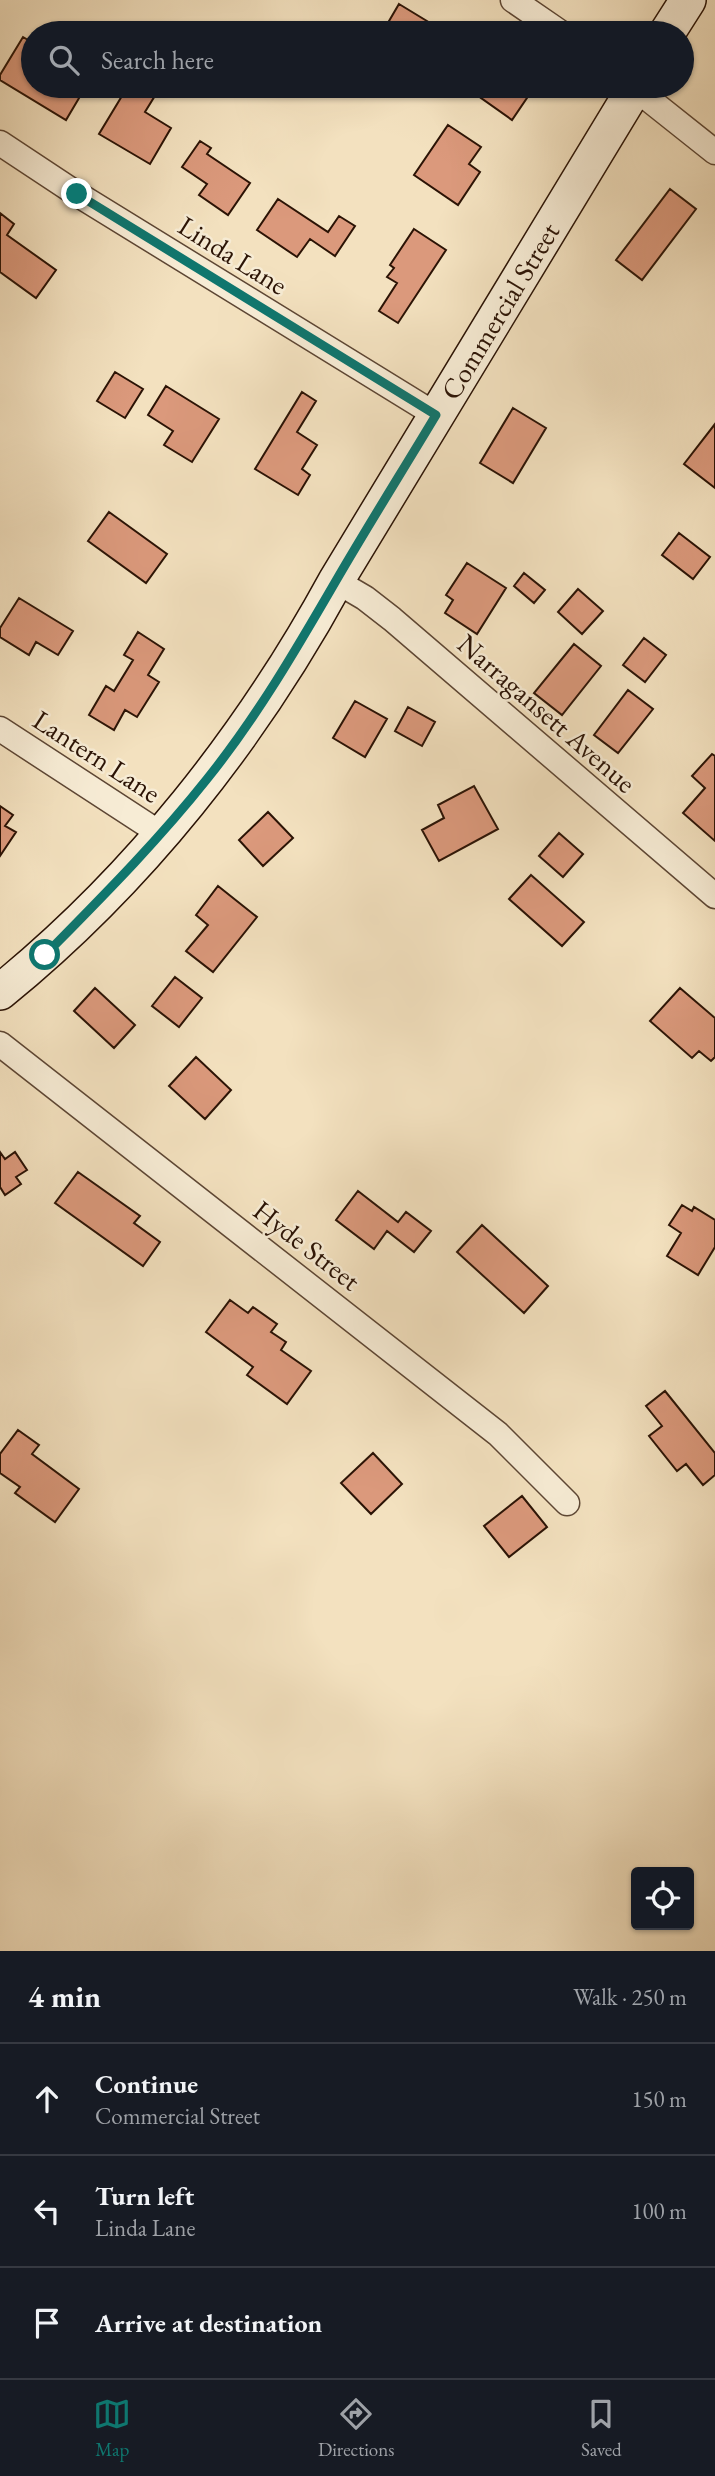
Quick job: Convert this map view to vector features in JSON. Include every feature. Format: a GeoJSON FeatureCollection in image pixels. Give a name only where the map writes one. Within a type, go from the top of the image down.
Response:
{"type":"FeatureCollection","features":[{"type":"Feature","properties":{"kind":"main road"},"geometry":{"type":"LineString","coordinates":[[675,21],[688,0]]}},
{"type":"Feature","properties":{"kind":"main road","name":"Commercial Street"},"geometry":{"type":"LineString","coordinates":[[0,992],[45,955],[161,834],[208,778],[258,708],[311,626],[627,98]]}},
{"type":"Feature","properties":{"kind":"street"},"geometry":{"type":"LineString","coordinates":[[513,0],[544,21]]}},
{"type":"Feature","properties":{"kind":"street"},"geometry":{"type":"LineString","coordinates":[[649,98],[715,152]]}},
{"type":"Feature","properties":{"kind":"street","name":"Linda Lane"},"geometry":{"type":"LineString","coordinates":[[0,143],[77,194],[436,415]]}},
{"type":"Feature","properties":{"kind":"street","name":"Narragansett Avenue"},"geometry":{"type":"LineString","coordinates":[[336,581],[365,598],[392,619],[715,895]]}},
{"type":"Feature","properties":{"kind":"street","name":"Lantern Lane"},"geometry":{"type":"LineString","coordinates":[[0,729],[161,834]]}},
{"type":"Feature","properties":{"kind":"street","name":"Hyde Street"},"geometry":{"type":"LineString","coordinates":[[0,1044],[498,1434],[567,1503]]}},
{"type":"Feature","properties":{"kind":"building"},"geometry":{"type":"Polygon","coordinates":[[[399,4],[427,21],[389,21],[399,4]]]}},
{"type":"Feature","properties":{"kind":"building"},"geometry":{"type":"Polygon","coordinates":[[[21,40],[21,93],[0,80],[0,75],[21,40]]]}},
{"type":"Feature","properties":{"kind":"building"},"geometry":{"type":"Polygon","coordinates":[[[30,98],[79,98],[66,120],[30,98]]]}},
{"type":"Feature","properties":{"kind":"building"},"geometry":{"type":"Polygon","coordinates":[[[121,98],[154,98],[145,112],[171,128],[150,164],[99,134],[121,98]]]}},
{"type":"Feature","properties":{"kind":"building"},"geometry":{"type":"Polygon","coordinates":[[[481,98],[527,98],[512,120],[481,98]]]}},
{"type":"Feature","properties":{"kind":"building"},"geometry":{"type":"Polygon","coordinates":[[[448,125],[481,147],[469,164],[480,172],[458,205],[414,175],[448,125]]]}},
{"type":"Feature","properties":{"kind":"building"},"geometry":{"type":"Polygon","coordinates":[[[200,141],[211,148],[207,154],[250,183],[228,215],[199,195],[207,184],[182,167],[200,141]]]}},
{"type":"Feature","properties":{"kind":"building"},"geometry":{"type":"Polygon","coordinates":[[[670,189],[696,209],[642,280],[616,260],[670,189]]]}},
{"type":"Feature","properties":{"kind":"building"},"geometry":{"type":"Polygon","coordinates":[[[278,199],[328,232],[339,216],[355,226],[335,256],[310,239],[297,257],[257,230],[278,199]]]}},
{"type":"Feature","properties":{"kind":"building"},"geometry":{"type":"Polygon","coordinates":[[[0,213],[14,224],[7,235],[56,270],[36,298],[0,272],[0,213]]]}},
{"type":"Feature","properties":{"kind":"building"},"geometry":{"type":"Polygon","coordinates":[[[414,229],[446,250],[398,323],[379,311],[397,283],[387,277],[394,268],[390,265],[414,229]]]}},
{"type":"Feature","properties":{"kind":"building"},"geometry":{"type":"Polygon","coordinates":[[[115,372],[143,389],[125,418],[97,401],[115,372]]]}},
{"type":"Feature","properties":{"kind":"building"},"geometry":{"type":"Polygon","coordinates":[[[166,386],[219,419],[192,462],[164,445],[173,431],[148,415],[166,386]]]}},
{"type":"Feature","properties":{"kind":"building"},"geometry":{"type":"Polygon","coordinates":[[[302,392],[316,401],[297,432],[317,445],[302,469],[310,475],[298,495],[255,469],[302,392]]]}},
{"type":"Feature","properties":{"kind":"building"},"geometry":{"type":"Polygon","coordinates":[[[513,408],[546,428],[513,483],[480,463],[513,408]]]}},
{"type":"Feature","properties":{"kind":"building"},"geometry":{"type":"Polygon","coordinates":[[[715,424],[715,488],[684,464],[715,424]]]}},
{"type":"Feature","properties":{"kind":"building"},"geometry":{"type":"Polygon","coordinates":[[[109,512],[167,554],[146,583],[88,541],[109,512]]]}},
{"type":"Feature","properties":{"kind":"building"},"geometry":{"type":"Polygon","coordinates":[[[679,533],[710,557],[693,579],[662,555],[679,533]]]}},
{"type":"Feature","properties":{"kind":"building"},"geometry":{"type":"Polygon","coordinates":[[[467,563],[506,588],[477,634],[445,613],[453,600],[446,595],[467,563]]]}},
{"type":"Feature","properties":{"kind":"building"},"geometry":{"type":"Polygon","coordinates":[[[524,573],[545,590],[534,603],[514,586],[524,573]]]}},
{"type":"Feature","properties":{"kind":"building"},"geometry":{"type":"Polygon","coordinates":[[[578,589],[603,611],[582,634],[558,612],[578,589]]]}},
{"type":"Feature","properties":{"kind":"building"},"geometry":{"type":"Polygon","coordinates":[[[19,598],[73,631],[58,655],[36,642],[29,655],[0,637],[0,628],[19,598]]]}},
{"type":"Feature","properties":{"kind":"building"},"geometry":{"type":"Polygon","coordinates":[[[138,632],[164,649],[148,675],[159,682],[137,717],[125,710],[114,730],[89,715],[106,686],[114,691],[133,660],[124,655],[138,632]]]}},
{"type":"Feature","properties":{"kind":"building"},"geometry":{"type":"Polygon","coordinates":[[[644,638],[666,655],[645,682],[623,665],[644,638]]]}},
{"type":"Feature","properties":{"kind":"building"},"geometry":{"type":"Polygon","coordinates":[[[574,644],[601,666],[562,715],[534,693],[574,644]]]}},
{"type":"Feature","properties":{"kind":"building"},"geometry":{"type":"Polygon","coordinates":[[[628,690],[653,709],[618,753],[594,735],[628,690]]]}},
{"type":"Feature","properties":{"kind":"building"},"geometry":{"type":"Polygon","coordinates":[[[355,701],[387,719],[365,757],[333,738],[355,701]]]}},
{"type":"Feature","properties":{"kind":"building"},"geometry":{"type":"Polygon","coordinates":[[[408,707],[435,722],[422,746],[395,731],[408,707]]]}},
{"type":"Feature","properties":{"kind":"building"},"geometry":{"type":"Polygon","coordinates":[[[712,754],[715,756],[715,841],[683,813],[705,788],[692,776],[712,754]]]}},
{"type":"Feature","properties":{"kind":"building"},"geometry":{"type":"Polygon","coordinates":[[[474,786],[498,829],[439,861],[422,830],[444,818],[438,805],[474,786]]]}},
{"type":"Feature","properties":{"kind":"building"},"geometry":{"type":"Polygon","coordinates":[[[0,806],[13,815],[5,826],[16,832],[0,856],[0,806]]]}},
{"type":"Feature","properties":{"kind":"building"},"geometry":{"type":"Polygon","coordinates":[[[268,812],[293,838],[263,866],[239,840],[268,812]]]}},
{"type":"Feature","properties":{"kind":"building"},"geometry":{"type":"Polygon","coordinates":[[[559,833],[583,854],[563,877],[539,856],[559,833]]]}},
{"type":"Feature","properties":{"kind":"building"},"geometry":{"type":"Polygon","coordinates":[[[531,875],[584,922],[562,946],[509,899],[531,875]]]}},
{"type":"Feature","properties":{"kind":"building"},"geometry":{"type":"Polygon","coordinates":[[[218,886],[257,917],[213,972],[186,951],[208,925],[196,915],[218,886]]]}},
{"type":"Feature","properties":{"kind":"building"},"geometry":{"type":"Polygon","coordinates":[[[175,977],[202,998],[179,1027],[152,1006],[175,977]]]}},
{"type":"Feature","properties":{"kind":"building"},"geometry":{"type":"Polygon","coordinates":[[[95,988],[135,1025],[114,1048],[74,1011],[95,988]]]}},
{"type":"Feature","properties":{"kind":"building"},"geometry":{"type":"Polygon","coordinates":[[[680,988],[715,1018],[715,1057],[711,1061],[699,1051],[692,1058],[650,1021],[680,988]]]}},
{"type":"Feature","properties":{"kind":"building"},"geometry":{"type":"Polygon","coordinates":[[[196,1057],[231,1090],[205,1119],[169,1086],[196,1057]]]}},
{"type":"Feature","properties":{"kind":"building"},"geometry":{"type":"Polygon","coordinates":[[[0,1152],[5,1159],[15,1152],[27,1170],[16,1177],[21,1184],[5,1195],[0,1187],[0,1152]]]}},
{"type":"Feature","properties":{"kind":"building"},"geometry":{"type":"Polygon","coordinates":[[[78,1172],[140,1216],[134,1223],[160,1242],[143,1266],[55,1203],[78,1172]]]}},
{"type":"Feature","properties":{"kind":"building"},"geometry":{"type":"Polygon","coordinates":[[[358,1191],[398,1222],[406,1212],[431,1231],[414,1252],[387,1231],[374,1249],[336,1220],[358,1191]]]}},
{"type":"Feature","properties":{"kind":"building"},"geometry":{"type":"Polygon","coordinates":[[[682,1205],[692,1211],[694,1207],[715,1220],[715,1247],[698,1275],[667,1256],[681,1233],[669,1225],[682,1205]]]}},
{"type":"Feature","properties":{"kind":"building"},"geometry":{"type":"Polygon","coordinates":[[[482,1225],[548,1286],[524,1313],[457,1252],[482,1225]]]}},
{"type":"Feature","properties":{"kind":"building"},"geometry":{"type":"Polygon","coordinates":[[[230,1300],[248,1313],[253,1307],[277,1324],[271,1332],[286,1342],[281,1350],[311,1371],[287,1404],[247,1375],[253,1367],[206,1332],[230,1300]]]}},
{"type":"Feature","properties":{"kind":"building"},"geometry":{"type":"Polygon","coordinates":[[[665,1391],[715,1453],[715,1475],[703,1485],[686,1464],[677,1471],[649,1436],[662,1426],[646,1406],[665,1391]]]}},
{"type":"Feature","properties":{"kind":"building"},"geometry":{"type":"Polygon","coordinates":[[[18,1430],[39,1445],[32,1454],[79,1489],[55,1522],[15,1493],[20,1487],[0,1473],[0,1454],[18,1430]]]}},
{"type":"Feature","properties":{"kind":"building"},"geometry":{"type":"Polygon","coordinates":[[[373,1453],[402,1484],[371,1514],[341,1483],[373,1453]]]}},
{"type":"Feature","properties":{"kind":"building"},"geometry":{"type":"Polygon","coordinates":[[[522,1496],[547,1527],[509,1557],[484,1526],[522,1496]]]}},
{"type":"Feature","properties":{"kind":"route"},"geometry":{"type":"LineString","coordinates":[[45,955],[161,834],[208,778],[258,708],[311,626],[436,415],[77,194]]}}]}
